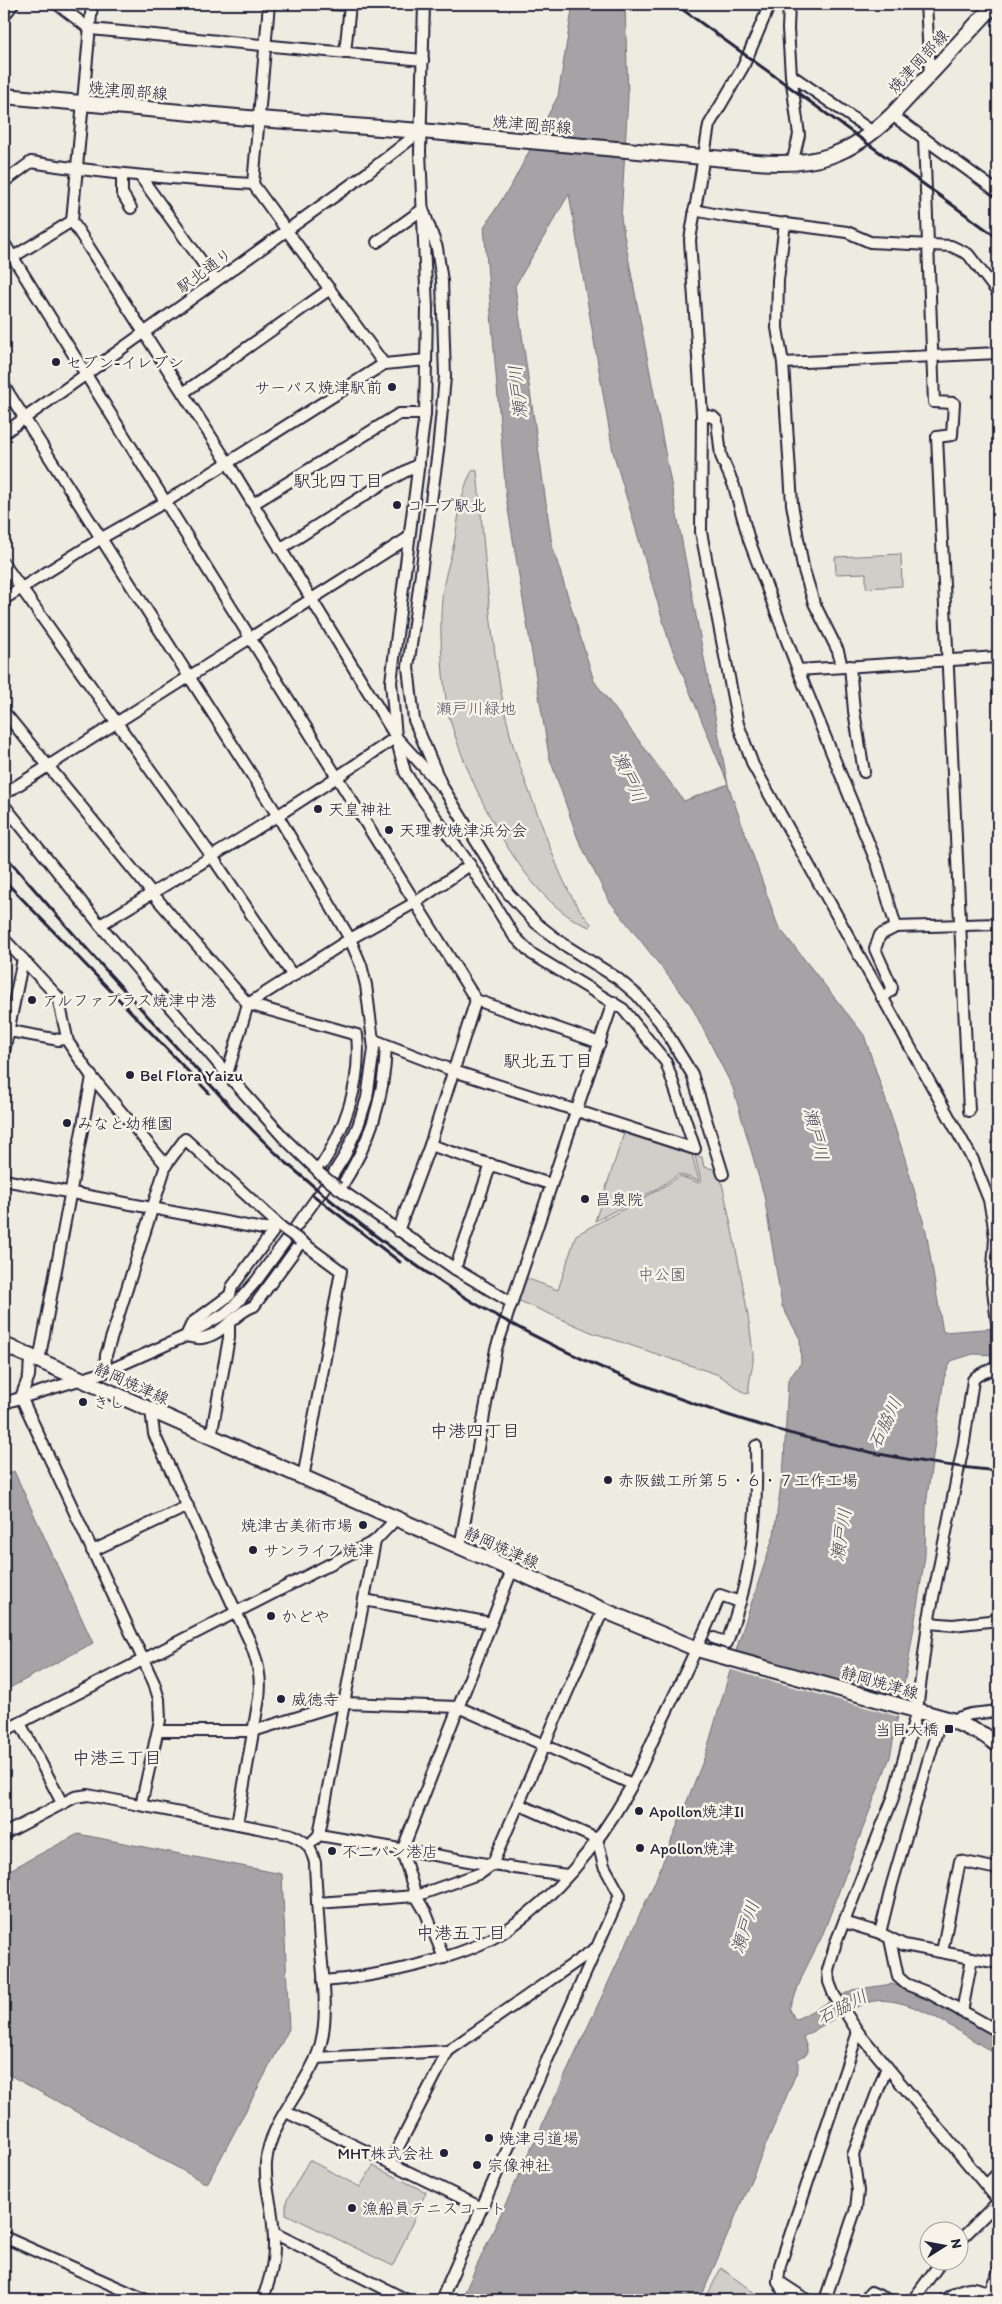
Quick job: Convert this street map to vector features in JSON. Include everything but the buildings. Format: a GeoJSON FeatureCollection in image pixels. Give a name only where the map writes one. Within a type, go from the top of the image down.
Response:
{"type":"FeatureCollection","features":[{"type":"Feature","properties":{"kind":"main road","name":"焼津岡部線"},"geometry":{"type":"LineString","coordinates":[[4,96],[792,164],[810,162],[838,154],[873,132],[892,115],[995,4]]}},
{"type":"Feature","properties":{"kind":"main road","name":"静岡焼津線"},"geometry":{"type":"LineString","coordinates":[[4,1345],[602,1610],[702,1650],[946,1719],[984,1735],[998,1745]]}},
{"type":"Feature","properties":{"kind":"street"},"geometry":{"type":"LineString","coordinates":[[4,16],[13,4]]}},
{"type":"Feature","properties":{"kind":"street"},"geometry":{"type":"LineString","coordinates":[[57,4],[90,29],[423,60]]}},
{"type":"Feature","properties":{"kind":"street"},"geometry":{"type":"LineString","coordinates":[[92,4],[72,220],[228,463],[396,737],[424,770],[442,786]]}},
{"type":"Feature","properties":{"kind":"street"},"geometry":{"type":"LineString","coordinates":[[269,4],[253,184],[384,364]]}},
{"type":"Feature","properties":{"kind":"street"},"geometry":{"type":"LineString","coordinates":[[330,4],[350,5],[345,53]]}},
{"type":"Feature","properties":{"kind":"street"},"geometry":{"type":"LineString","coordinates":[[374,1040],[454,1071],[695,1149],[666,1062],[629,1015],[613,1002],[532,954],[514,936],[470,865],[410,779],[396,737],[391,682],[425,414],[426,360],[423,209],[427,131],[423,60],[424,4]]}},
{"type":"Feature","properties":{"kind":"street"},"geometry":{"type":"LineString","coordinates":[[770,4],[743,67],[712,119],[701,157],[694,210],[690,255],[702,415],[702,532],[738,724],[744,745],[765,788],[973,1160],[983,1182],[993,1221],[995,1263],[992,1282],[997,1323],[997,1365],[993,1369],[978,1374],[974,1380],[913,1709],[893,1798],[844,1922],[828,1970],[829,1982],[834,1995],[858,2032],[998,2201],[970,2230]]}},
{"type":"Feature","properties":{"kind":"street"},"geometry":{"type":"LineString","coordinates":[[789,4],[788,29],[791,75],[799,135],[792,164]]}},
{"type":"Feature","properties":{"kind":"street"},"geometry":{"type":"LineString","coordinates":[[926,4],[930,74]]}},
{"type":"Feature","properties":{"kind":"street"},"geometry":{"type":"LineString","coordinates":[[791,75],[873,132]]}},
{"type":"Feature","properties":{"kind":"street"},"geometry":{"type":"LineString","coordinates":[[892,115],[998,192]]}},
{"type":"Feature","properties":{"kind":"street","name":"駅北通り"},"geometry":{"type":"LineString","coordinates":[[4,433],[215,280],[427,131]]}},
{"type":"Feature","properties":{"kind":"street"},"geometry":{"type":"LineString","coordinates":[[924,138],[934,402],[954,403],[952,435],[937,437],[970,1111]]}},
{"type":"Feature","properties":{"kind":"street"},"geometry":{"type":"LineString","coordinates":[[4,182],[31,162],[76,170],[253,184]]}},
{"type":"Feature","properties":{"kind":"street"},"geometry":{"type":"LineString","coordinates":[[122,174],[122,192],[131,208]]}},
{"type":"Feature","properties":{"kind":"street"},"geometry":{"type":"LineString","coordinates":[[140,176],[215,280]]}},
{"type":"Feature","properties":{"kind":"street"},"geometry":{"type":"LineString","coordinates":[[377,242],[423,209]]}},
{"type":"Feature","properties":{"kind":"street"},"geometry":{"type":"LineString","coordinates":[[423,209],[437,248],[443,310],[445,377],[438,450],[408,667],[414,720],[442,786],[496,876],[523,909],[563,944],[617,978],[637,995],[660,1022],[692,1074],[723,1174]]}},
{"type":"Feature","properties":{"kind":"street"},"geometry":{"type":"LineString","coordinates":[[694,210],[724,216],[846,232],[870,242],[951,246],[968,254],[998,293]]}},
{"type":"Feature","properties":{"kind":"street"},"geometry":{"type":"LineString","coordinates":[[13,257],[72,220]]}},
{"type":"Feature","properties":{"kind":"street"},"geometry":{"type":"LineString","coordinates":[[785,223],[778,280],[777,328],[784,363],[792,504],[803,567],[814,603],[846,666],[864,772]]}},
{"type":"Feature","properties":{"kind":"street"},"geometry":{"type":"LineString","coordinates":[[4,242],[476,1000],[600,1043]]}},
{"type":"Feature","properties":{"kind":"street"},"geometry":{"type":"LineString","coordinates":[[182,392],[330,289]]}},
{"type":"Feature","properties":{"kind":"street"},"geometry":{"type":"LineString","coordinates":[[784,363],[998,353]]}},
{"type":"Feature","properties":{"kind":"street"},"geometry":{"type":"LineString","coordinates":[[4,599],[100,539],[167,501],[384,364],[426,360]]}},
{"type":"Feature","properties":{"kind":"street"},"geometry":{"type":"LineString","coordinates":[[4,386],[278,816],[350,939],[361,964],[366,985],[374,1040],[372,1071],[358,1126],[345,1155],[332,1177],[246,1294],[224,1314],[186,1336],[105,1372],[4,1403]]}},
{"type":"Feature","properties":{"kind":"street"},"geometry":{"type":"LineString","coordinates":[[253,504],[399,414],[425,414]]}},
{"type":"Feature","properties":{"kind":"street"},"geometry":{"type":"LineString","coordinates":[[702,415],[713,417],[717,421],[721,456],[734,486],[749,540],[798,670],[878,866],[896,928]]}},
{"type":"Feature","properties":{"kind":"street"},"geometry":{"type":"LineString","coordinates":[[280,549],[382,484],[419,464]]}},
{"type":"Feature","properties":{"kind":"street"},"geometry":{"type":"LineString","coordinates":[[4,794],[408,538]]}},
{"type":"Feature","properties":{"kind":"street"},"geometry":{"type":"LineString","coordinates":[[4,564],[213,858],[293,976]]}},
{"type":"Feature","properties":{"kind":"street"},"geometry":{"type":"LineString","coordinates":[[798,670],[998,657]]}},
{"type":"Feature","properties":{"kind":"street"},"geometry":{"type":"LineString","coordinates":[[4,712],[152,893],[248,1004],[357,1036],[357,1070],[350,1104],[332,1149],[318,1172]]}},
{"type":"Feature","properties":{"kind":"street"},"geometry":{"type":"LineString","coordinates":[[100,925],[213,858],[396,737]]}},
{"type":"Feature","properties":{"kind":"street"},"geometry":{"type":"LineString","coordinates":[[4,805],[100,925],[227,1074],[284,1138],[318,1172],[398,1231],[455,1269],[512,1303]]}},
{"type":"Feature","properties":{"kind":"street"},"geometry":{"type":"LineString","coordinates":[[227,1074],[248,1004],[350,939],[416,902],[470,865]]}},
{"type":"Feature","properties":{"kind":"street"},"geometry":{"type":"LineString","coordinates":[[882,998],[891,991],[892,987],[875,949],[876,941],[880,935],[896,928],[998,924]]}},
{"type":"Feature","properties":{"kind":"street"},"geometry":{"type":"LineString","coordinates":[[4,939],[58,997],[67,1038],[92,1076],[166,1165]]}},
{"type":"Feature","properties":{"kind":"street"},"geometry":{"type":"LineString","coordinates":[[4,1052],[6,1030],[22,959]]}},
{"type":"Feature","properties":{"kind":"street"},"geometry":{"type":"LineString","coordinates":[[398,1231],[430,1145],[476,1000]]}},
{"type":"Feature","properties":{"kind":"street"},"geometry":{"type":"LineString","coordinates":[[460,1547],[496,1349],[550,1184],[613,1002]]}},
{"type":"Feature","properties":{"kind":"street"},"geometry":{"type":"LineString","coordinates":[[6,1030],[59,1040],[67,1038]]}},
{"type":"Feature","properties":{"kind":"street"},"geometry":{"type":"LineString","coordinates":[[339,1188],[357,1163],[371,1131],[385,1075],[386,1046]]}},
{"type":"Feature","properties":{"kind":"street"},"geometry":{"type":"LineString","coordinates":[[92,1076],[70,1192],[34,1359],[21,1397],[143,1659],[159,1699],[159,1731],[141,1805]]}},
{"type":"Feature","properties":{"kind":"street"},"geometry":{"type":"LineString","coordinates":[[105,1372],[106,1355],[151,1208],[166,1165],[185,1139],[279,1226],[340,1271],[303,1478]]}},
{"type":"Feature","properties":{"kind":"street"},"geometry":{"type":"LineString","coordinates":[[430,1145],[550,1184]]}},
{"type":"Feature","properties":{"kind":"street"},"geometry":{"type":"LineString","coordinates":[[455,1269],[491,1164]]}},
{"type":"Feature","properties":{"kind":"street"},"geometry":{"type":"LineString","coordinates":[[4,1180],[263,1228],[279,1226]]}},
{"type":"Feature","properties":{"kind":"street"},"geometry":{"type":"LineString","coordinates":[[186,1336],[192,1323],[230,1295],[232,1287],[279,1226]]}},
{"type":"Feature","properties":{"kind":"street"},"geometry":{"type":"LineString","coordinates":[[186,1336],[203,1338],[229,1324],[244,1310],[254,1306],[300,1241]]}},
{"type":"Feature","properties":{"kind":"street"},"geometry":{"type":"LineString","coordinates":[[212,1437],[229,1338],[229,1324]]}},
{"type":"Feature","properties":{"kind":"street"},"geometry":{"type":"LineString","coordinates":[[151,1410],[154,1434],[250,1642],[259,1669],[261,1684],[237,1824]]}},
{"type":"Feature","properties":{"kind":"street"},"geometry":{"type":"LineString","coordinates":[[714,1638],[727,1643],[747,1578],[754,1534],[757,1494],[756,1446]]}},
{"type":"Feature","properties":{"kind":"street"},"geometry":{"type":"LineString","coordinates":[[92,1551],[188,1506]]}},
{"type":"Feature","properties":{"kind":"street"},"geometry":{"type":"LineString","coordinates":[[4,1731],[375,1541],[396,1519]]}},
{"type":"Feature","properties":{"kind":"street"},"geometry":{"type":"LineString","coordinates":[[309,1845],[319,1835],[375,1541]]}},
{"type":"Feature","properties":{"kind":"street"},"geometry":{"type":"LineString","coordinates":[[444,1958],[426,1913],[416,1896],[402,1851],[512,1570]]}},
{"type":"Feature","properties":{"kind":"street"},"geometry":{"type":"LineString","coordinates":[[324,1981],[368,1976],[458,1954],[507,1930],[553,1893],[597,1839],[632,1784],[702,1650],[720,1595],[740,1602]]}},
{"type":"Feature","properties":{"kind":"street"},"geometry":{"type":"LineString","coordinates":[[364,1600],[491,1623]]}},
{"type":"Feature","properties":{"kind":"street"},"geometry":{"type":"LineString","coordinates":[[317,1903],[416,1896],[481,1873],[492,1865],[602,1610]]}},
{"type":"Feature","properties":{"kind":"street"},"geometry":{"type":"LineString","coordinates":[[928,1623],[953,1625],[998,1620]]}},
{"type":"Feature","properties":{"kind":"street"},"geometry":{"type":"LineString","coordinates":[[159,1731],[254,1731],[344,1704],[458,1707],[632,1784]]}},
{"type":"Feature","properties":{"kind":"street"},"geometry":{"type":"LineString","coordinates":[[880,1933],[892,1884],[946,1719],[998,1711]]}},
{"type":"Feature","properties":{"kind":"street"},"geometry":{"type":"LineString","coordinates":[[20,1723],[62,1803]]}},
{"type":"Feature","properties":{"kind":"street"},"geometry":{"type":"LineString","coordinates":[[4,1834],[81,1795],[289,1834],[300,1838],[309,1845],[315,1863],[324,1981],[324,2022],[316,2058],[270,2142],[266,2162],[266,2183],[274,2233],[275,2253],[272,2276],[262,2300]]}},
{"type":"Feature","properties":{"kind":"street"},"geometry":{"type":"LineString","coordinates":[[518,1804],[597,1839]]}},
{"type":"Feature","properties":{"kind":"street"},"geometry":{"type":"LineString","coordinates":[[319,1835],[402,1851],[567,1876]]}},
{"type":"Feature","properties":{"kind":"street"},"geometry":{"type":"LineString","coordinates":[[441,2300],[620,1895],[604,1866],[597,1839]]}},
{"type":"Feature","properties":{"kind":"street"},"geometry":{"type":"LineString","coordinates":[[942,1952],[960,1861],[998,1869]]}},
{"type":"Feature","properties":{"kind":"street"},"geometry":{"type":"LineString","coordinates":[[844,1922],[880,1933],[904,1946],[998,1963]]}},
{"type":"Feature","properties":{"kind":"street"},"geometry":{"type":"LineString","coordinates":[[890,1939],[898,1977],[906,1984],[931,1994],[998,2031]]}},
{"type":"Feature","properties":{"kind":"street"},"geometry":{"type":"LineString","coordinates":[[390,2163],[448,2051],[597,1947]]}},
{"type":"Feature","properties":{"kind":"street"},"geometry":{"type":"LineString","coordinates":[[962,2012],[972,1958]]}},
{"type":"Feature","properties":{"kind":"street"},"geometry":{"type":"LineString","coordinates":[[787,2300],[778,2281],[787,2240],[858,2032]]}},
{"type":"Feature","properties":{"kind":"street"},"geometry":{"type":"LineString","coordinates":[[316,2058],[448,2051]]}},
{"type":"Feature","properties":{"kind":"street"},"geometry":{"type":"LineString","coordinates":[[825,2300],[856,2208],[858,2191],[853,2155],[887,2067]]}},
{"type":"Feature","properties":{"kind":"street"},"geometry":{"type":"LineString","coordinates":[[286,2112],[482,2208]]}},
{"type":"Feature","properties":{"kind":"street"},"geometry":{"type":"LineString","coordinates":[[986,2186],[998,2173]]}},
{"type":"Feature","properties":{"kind":"street"},"geometry":{"type":"LineString","coordinates":[[274,2233],[407,2300]]}},
{"type":"Feature","properties":{"kind":"street"},"geometry":{"type":"LineString","coordinates":[[4,2237],[146,2300]]}},
{"type":"Feature","properties":{"kind":"street"},"geometry":{"type":"LineString","coordinates":[[912,2300],[933,2272]]}},
{"type":"Feature","properties":{"kind":"street"},"geometry":{"type":"LineString","coordinates":[[944,2300],[964,2288],[972,2287],[994,2295],[998,2272]]}},
{"type":"Feature","properties":{"kind":"street"},"geometry":{"type":"LineString","coordinates":[[778,2281],[797,2296],[807,2300]]}},
{"type":"Feature","properties":{"kind":"street"},"geometry":{"type":"LineString","coordinates":[[864,2300],[871,2292],[889,2300]]}},
{"type":"Feature","properties":{"kind":"green space","name":"瀬戸川緑地"},"geometry":{"type":"Polygon","coordinates":[[[473,470],[477,471],[497,669],[510,734],[522,772],[559,870],[570,893],[591,924],[590,927],[566,915],[544,895],[503,840],[471,778],[449,717],[443,674],[442,594],[455,539],[463,493],[473,470]]]}},
{"type":"Feature","properties":{"kind":"green space"},"geometry":{"type":"Polygon","coordinates":[[[901,554],[902,586],[866,588],[866,573],[836,574],[835,557],[901,554]]]}},
{"type":"Feature","properties":{"kind":"green space"},"geometry":{"type":"Polygon","coordinates":[[[624,1133],[692,1155],[699,1181],[679,1174],[655,1190],[595,1221],[624,1133]]]}},
{"type":"Feature","properties":{"kind":"green space","name":"中公園"},"geometry":{"type":"Polygon","coordinates":[[[695,1156],[702,1157],[704,1167],[719,1170],[727,1204],[745,1296],[753,1355],[749,1393],[746,1394],[719,1375],[591,1332],[515,1299],[523,1277],[558,1290],[576,1235],[680,1176],[699,1183],[701,1181],[695,1156]]]}},
{"type":"Feature","properties":{"kind":"green space","name":"漁船員テニスコート"},"geometry":{"type":"Polygon","coordinates":[[[309,2160],[360,2187],[373,2166],[426,2192],[393,2266],[286,2214],[286,2202],[309,2160]]]}},
{"type":"Feature","properties":{"kind":"green space"},"geometry":{"type":"Polygon","coordinates":[[[721,2268],[764,2300],[705,2300],[721,2268]]]}},
{"type":"Feature","properties":{"kind":"water"},"geometry":{"type":"Polygon","coordinates":[[[573,4],[625,4],[628,97],[621,219],[728,783],[669,641],[613,452],[569,194],[515,286],[552,545],[594,681],[684,801],[728,784],[778,926],[864,1035],[903,1152],[926,1231],[943,1332],[998,1328],[998,1355],[973,1354],[951,1361],[944,1378],[926,1505],[925,1556],[909,1658],[890,1757],[822,1936],[803,1974],[790,2009],[795,2020],[852,1990],[892,1984],[919,1994],[998,2036],[998,2055],[933,2016],[897,2002],[879,2001],[863,2004],[803,2037],[807,2054],[798,2059],[798,2069],[700,2300],[461,2300],[654,1884],[705,1756],[738,1644],[774,1535],[784,1462],[788,1380],[801,1363],[800,1339],[782,1306],[764,1195],[733,1088],[691,1005],[608,899],[578,839],[549,756],[506,497],[484,227],[512,184],[558,96],[573,4]]]}},
{"type":"Feature","properties":{"kind":"water"},"geometry":{"type":"Polygon","coordinates":[[[14,1471],[93,1643],[4,1691],[4,1476],[14,1471]]]}},
{"type":"Feature","properties":{"kind":"water"},"geometry":{"type":"Polygon","coordinates":[[[78,1834],[282,1874],[289,2029],[207,2184],[4,2072],[4,1873],[78,1834]]]}},
{"type":"Feature","properties":{"kind":"pier","name":"当目大橋"},"geometry":{"type":"Polygon","coordinates":[[[734,1650],[904,1698],[900,1717],[728,1669],[734,1650]]]}},
{"type":"Feature","properties":{"kind":"railway"},"geometry":{"type":"LineString","coordinates":[[675,4],[998,238]]}},
{"type":"Feature","properties":{"kind":"railway"},"geometry":{"type":"LineString","coordinates":[[4,854],[134,1001],[233,1110],[276,1154],[358,1222],[404,1257],[451,1289],[535,1336],[598,1366],[662,1392],[728,1415],[796,1435],[863,1451],[931,1463],[998,1471]]}},
{"type":"Feature","properties":{"kind":"railway"},"geometry":{"type":"LineString","coordinates":[[4,880],[209,1093]]}},
{"type":"Feature","properties":{"kind":"railway"},"geometry":{"type":"LineString","coordinates":[[313,1195],[400,1262]]}},
{"type":"Feature","properties":{"kind":"place","name":"セブン-イレブン"},"geometry":{"type":"Point","coordinates":[56,362]}},
{"type":"Feature","properties":{"kind":"place","name":"サーパス焼津駅前"},"geometry":{"type":"Point","coordinates":[392,387]}},
{"type":"Feature","properties":{"kind":"place","name":"コープ駅北"},"geometry":{"type":"Point","coordinates":[397,505]}},
{"type":"Feature","properties":{"kind":"place","name":"天皇神社"},"geometry":{"type":"Point","coordinates":[318,809]}},
{"type":"Feature","properties":{"kind":"place","name":"天理教焼津浜分会"},"geometry":{"type":"Point","coordinates":[389,830]}},
{"type":"Feature","properties":{"kind":"place","name":"アルファプラス焼津中港"},"geometry":{"type":"Point","coordinates":[32,1000]}},
{"type":"Feature","properties":{"kind":"place","name":"Bel Flora Yaizu"},"geometry":{"type":"Point","coordinates":[130,1075]}},
{"type":"Feature","properties":{"kind":"place","name":"みなと幼稚園"},"geometry":{"type":"Point","coordinates":[67,1123]}},
{"type":"Feature","properties":{"kind":"place","name":"昌泉院"},"geometry":{"type":"Point","coordinates":[585,1199]}},
{"type":"Feature","properties":{"kind":"place","name":"きし"},"geometry":{"type":"Point","coordinates":[83,1402]}},
{"type":"Feature","properties":{"kind":"place","name":"赤阪鐵工所第５・６・７工作工場"},"geometry":{"type":"Point","coordinates":[608,1480]}},
{"type":"Feature","properties":{"kind":"place","name":"焼津古美術市場"},"geometry":{"type":"Point","coordinates":[363,1525]}},
{"type":"Feature","properties":{"kind":"place","name":"サンライフ焼津"},"geometry":{"type":"Point","coordinates":[253,1550]}},
{"type":"Feature","properties":{"kind":"place","name":"かどや"},"geometry":{"type":"Point","coordinates":[271,1616]}},
{"type":"Feature","properties":{"kind":"place","name":"威徳寺"},"geometry":{"type":"Point","coordinates":[281,1699]}},
{"type":"Feature","properties":{"kind":"place","name":"当目大橋"},"geometry":{"type":"Point","coordinates":[949,1729]}},
{"type":"Feature","properties":{"kind":"place","name":"Apollon焼津II"},"geometry":{"type":"Point","coordinates":[639,1811]}},
{"type":"Feature","properties":{"kind":"place","name":"Apollon焼津"},"geometry":{"type":"Point","coordinates":[640,1848]}},
{"type":"Feature","properties":{"kind":"place","name":"不二パン港店"},"geometry":{"type":"Point","coordinates":[332,1851]}},
{"type":"Feature","properties":{"kind":"place","name":"焼津弓道場"},"geometry":{"type":"Point","coordinates":[489,2138]}},
{"type":"Feature","properties":{"kind":"place","name":"MHT株式会社"},"geometry":{"type":"Point","coordinates":[444,2153]}},
{"type":"Feature","properties":{"kind":"place","name":"宗像神社"},"geometry":{"type":"Point","coordinates":[477,2165]}},
{"type":"Feature","properties":{"kind":"place","name":"漁船員テニスコート"},"geometry":{"type":"Point","coordinates":[352,2208]}},
{"type":"Feature","properties":{"kind":"district","name":"駅北四丁目"},"geometry":{"type":"Point","coordinates":[338,481]}},
{"type":"Feature","properties":{"kind":"district","name":"駅北五丁目"},"geometry":{"type":"Point","coordinates":[548,1061]}},
{"type":"Feature","properties":{"kind":"district","name":"中港四丁目"},"geometry":{"type":"Point","coordinates":[475,1431]}},
{"type":"Feature","properties":{"kind":"district","name":"中港三丁目"},"geometry":{"type":"Point","coordinates":[117,1758]}},
{"type":"Feature","properties":{"kind":"district","name":"中港五丁目"},"geometry":{"type":"Point","coordinates":[461,1933]}},
{"type":"Feature","properties":{"kind":"water label","name":"瀬戸川"},"geometry":{"type":"Point","coordinates":[518,392]}},
{"type":"Feature","properties":{"kind":"water label","name":"瀬戸川"},"geometry":{"type":"Point","coordinates":[629,777]}},
{"type":"Feature","properties":{"kind":"water label","name":"瀬戸川"},"geometry":{"type":"Point","coordinates":[816,1134]}},
{"type":"Feature","properties":{"kind":"water label","name":"石脇川"},"geometry":{"type":"Point","coordinates":[885,1423]}},
{"type":"Feature","properties":{"kind":"water label","name":"瀬戸川"},"geometry":{"type":"Point","coordinates":[841,1535]}},
{"type":"Feature","properties":{"kind":"water label","name":"瀬戸川"},"geometry":{"type":"Point","coordinates":[745,1927]}},
{"type":"Feature","properties":{"kind":"water label","name":"石脇川"},"geometry":{"type":"Point","coordinates":[842,2007]}}]}
